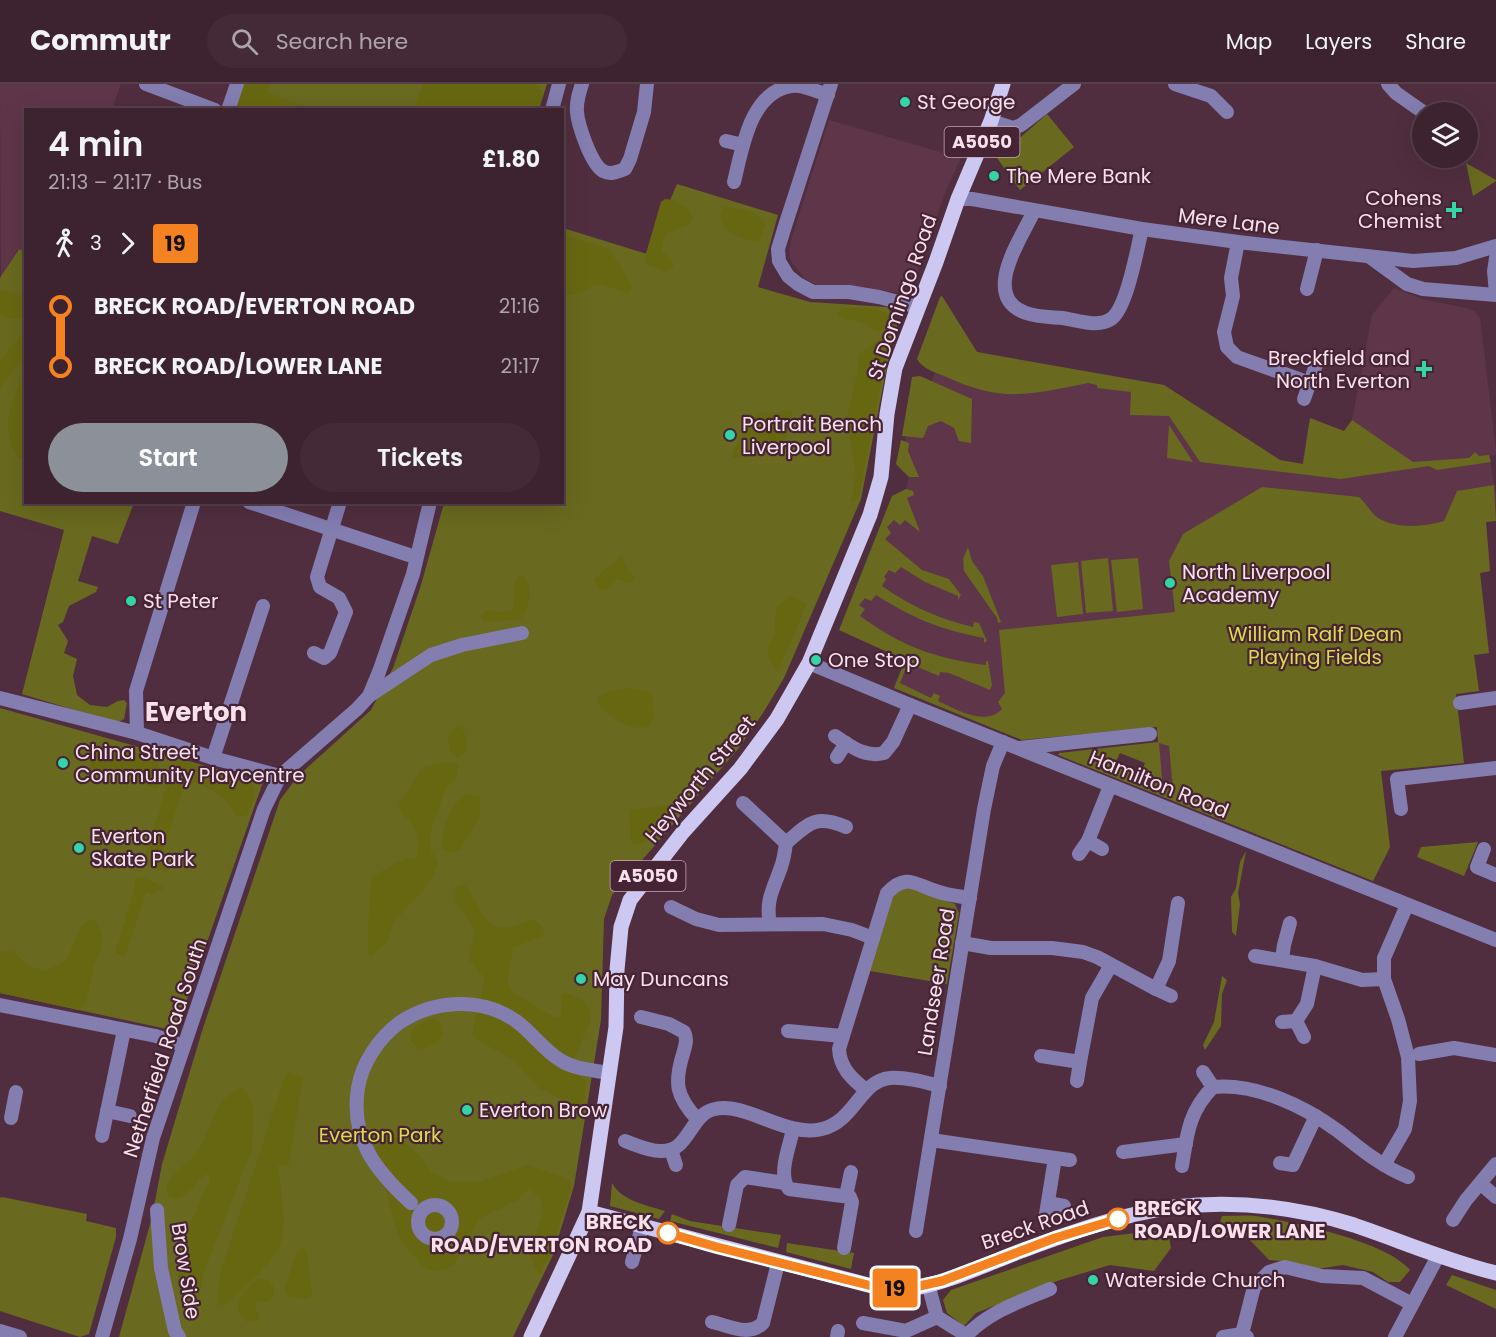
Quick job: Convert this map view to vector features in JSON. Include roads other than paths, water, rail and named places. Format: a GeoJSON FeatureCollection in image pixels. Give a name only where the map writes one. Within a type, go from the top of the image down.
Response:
{"type":"FeatureCollection","features":[{"type":"Feature","properties":{"kind":"main road","name":"St Domingo Road"},"geometry":{"type":"LineString","coordinates":[[809,663],[870,515],[881,477],[887,414],[895,368],[958,199],[991,122],[1002,84]]}},
{"type":"Feature","properties":{"kind":"main road","name":"Heyworth Street"},"geometry":{"type":"LineString","coordinates":[[589,1212],[616,1027],[617,970],[621,927],[630,900],[683,832],[740,769],[777,719],[809,663]]}},
{"type":"Feature","properties":{"kind":"main road","name":"Breck Road"},"geometry":{"type":"LineString","coordinates":[[589,1212],[872,1286],[906,1289],[942,1281],[1055,1238],[1117,1219],[1174,1207],[1226,1204],[1266,1206],[1311,1214],[1496,1273]]}},
{"type":"Feature","properties":{"kind":"main road"},"geometry":{"type":"LineString","coordinates":[[534,1336],[589,1212]]}},
{"type":"Feature","properties":{"kind":"street"},"geometry":{"type":"LineString","coordinates":[[146,84],[210,108]]}},
{"type":"Feature","properties":{"kind":"street"},"geometry":{"type":"LineString","coordinates":[[229,108],[237,84]]}},
{"type":"Feature","properties":{"kind":"street"},"geometry":{"type":"LineString","coordinates":[[553,108],[559,84]]}},
{"type":"Feature","properties":{"kind":"street"},"geometry":{"type":"LineString","coordinates":[[582,84],[577,112],[582,134],[595,163],[601,170],[610,173],[625,169],[630,159],[644,112],[647,84]]}},
{"type":"Feature","properties":{"kind":"street"},"geometry":{"type":"LineString","coordinates":[[991,122],[1013,128],[1021,125],[1074,84]]}},
{"type":"Feature","properties":{"kind":"street"},"geometry":{"type":"LineString","coordinates":[[1175,84],[1211,96],[1227,112]]}},
{"type":"Feature","properties":{"kind":"street"},"geometry":{"type":"LineString","coordinates":[[1388,84],[1412,104]]}},
{"type":"Feature","properties":{"kind":"street"},"geometry":{"type":"LineString","coordinates":[[734,182],[743,145],[754,116],[763,102],[777,90],[793,85],[830,89],[778,249],[778,261],[788,276],[813,292],[849,292],[918,307]]}},
{"type":"Feature","properties":{"kind":"street"},"geometry":{"type":"LineString","coordinates":[[726,141],[743,145]]}},
{"type":"Feature","properties":{"kind":"street","name":"Mere Lane"},"geometry":{"type":"LineString","coordinates":[[958,199],[972,199],[1142,229],[1413,261],[1456,258],[1496,246]]}},
{"type":"Feature","properties":{"kind":"street"},"geometry":{"type":"LineString","coordinates":[[1034,211],[1005,273],[1004,286],[1009,302],[1026,313],[1099,323],[1112,319],[1123,305],[1142,229]]}},
{"type":"Feature","properties":{"kind":"street"},"geometry":{"type":"LineString","coordinates":[[1238,242],[1230,278],[1233,296],[1224,332],[1227,347],[1237,357],[1310,383]]}},
{"type":"Feature","properties":{"kind":"street"},"geometry":{"type":"LineString","coordinates":[[1307,289],[1317,250]]}},
{"type":"Feature","properties":{"kind":"street"},"geometry":{"type":"LineString","coordinates":[[1368,255],[1407,284],[1423,289],[1496,294],[1494,271],[1496,258]]}},
{"type":"Feature","properties":{"kind":"street"},"geometry":{"type":"LineString","coordinates":[[1304,399],[1316,365]]}},
{"type":"Feature","properties":{"kind":"street"},"geometry":{"type":"LineString","coordinates":[[137,733],[136,691],[193,504]]}},
{"type":"Feature","properties":{"kind":"street"},"geometry":{"type":"LineString","coordinates":[[255,504],[416,557]]}},
{"type":"Feature","properties":{"kind":"street"},"geometry":{"type":"LineString","coordinates":[[314,653],[324,658],[330,653],[346,612],[339,598],[320,587],[317,577],[339,504]]}},
{"type":"Feature","properties":{"kind":"street"},"geometry":{"type":"LineString","coordinates":[[369,696],[413,574],[429,504]]}},
{"type":"Feature","properties":{"kind":"street"},"geometry":{"type":"LineString","coordinates":[[213,758],[263,606]]}},
{"type":"Feature","properties":{"kind":"street"},"geometry":{"type":"LineString","coordinates":[[0,698],[137,733],[213,758],[280,776],[369,696],[431,655],[462,645],[522,633]]}},
{"type":"Feature","properties":{"kind":"street","name":"Hamilton Road"},"geometry":{"type":"LineString","coordinates":[[809,663],[1496,940]]}},
{"type":"Feature","properties":{"kind":"street"},"geometry":{"type":"LineString","coordinates":[[1460,703],[1496,698]]}},
{"type":"Feature","properties":{"kind":"street"},"geometry":{"type":"LineString","coordinates":[[837,757],[840,740],[870,755],[884,753],[893,742],[910,705]]}},
{"type":"Feature","properties":{"kind":"street"},"geometry":{"type":"LineString","coordinates":[[1017,748],[1150,734]]}},
{"type":"Feature","properties":{"kind":"street","name":"Landseer Road"},"geometry":{"type":"LineString","coordinates":[[916,1231],[988,784],[1003,742]]}},
{"type":"Feature","properties":{"kind":"street"},"geometry":{"type":"LineString","coordinates":[[1401,809],[1397,779],[1496,768]]}},
{"type":"Feature","properties":{"kind":"street","name":"Netherfield Road South"},"geometry":{"type":"LineString","coordinates":[[102,1337],[130,1239],[153,1138],[235,901],[262,815],[280,776]]}},
{"type":"Feature","properties":{"kind":"street"},"geometry":{"type":"LineString","coordinates":[[1079,854],[1088,841],[1110,786]]}},
{"type":"Feature","properties":{"kind":"street"},"geometry":{"type":"LineString","coordinates":[[743,803],[786,843]]}},
{"type":"Feature","properties":{"kind":"street"},"geometry":{"type":"LineString","coordinates":[[770,924],[769,899],[781,869],[786,843],[815,820],[828,820],[846,827]]}},
{"type":"Feature","properties":{"kind":"street"},"geometry":{"type":"LineString","coordinates":[[1088,841],[1102,849]]}},
{"type":"Feature","properties":{"kind":"street"},"geometry":{"type":"LineString","coordinates":[[1484,849],[1477,867],[1496,875]]}},
{"type":"Feature","properties":{"kind":"street"},"geometry":{"type":"LineString","coordinates":[[866,1090],[841,1064],[839,1049],[887,893],[899,882],[912,881],[938,892],[970,898]]}},
{"type":"Feature","properties":{"kind":"street"},"geometry":{"type":"LineString","coordinates":[[1155,989],[1169,961],[1178,903]]}},
{"type":"Feature","properties":{"kind":"street"},"geometry":{"type":"LineString","coordinates":[[1384,1165],[1405,1129],[1409,1116],[1411,1085],[1404,1039],[1384,979],[1384,958],[1407,905]]}},
{"type":"Feature","properties":{"kind":"street"},"geometry":{"type":"LineString","coordinates":[[671,907],[696,919],[719,925],[824,924],[852,930],[873,938]]}},
{"type":"Feature","properties":{"kind":"street"},"geometry":{"type":"LineString","coordinates":[[1282,959],[1290,923]]}},
{"type":"Feature","properties":{"kind":"street"},"geometry":{"type":"LineString","coordinates":[[962,943],[991,948],[1067,948],[1083,952],[1171,996]]}},
{"type":"Feature","properties":{"kind":"street"},"geometry":{"type":"LineString","coordinates":[[1254,956],[1316,966],[1362,980],[1384,979]]}},
{"type":"Feature","properties":{"kind":"street"},"geometry":{"type":"LineString","coordinates":[[1077,1081],[1092,998],[1111,965]]}},
{"type":"Feature","properties":{"kind":"street"},"geometry":{"type":"LineString","coordinates":[[1304,1036],[1289,1021],[1307,1004],[1316,966]]}},
{"type":"Feature","properties":{"kind":"street"},"geometry":{"type":"LineString","coordinates":[[422,1212],[386,1180],[368,1151],[359,1123],[358,1103],[361,1077],[373,1051],[388,1033],[408,1017],[448,1004],[489,1007],[516,1020],[558,1059],[571,1066],[608,1073]]}},
{"type":"Feature","properties":{"kind":"street"},"geometry":{"type":"LineString","coordinates":[[0,1005],[156,1036],[184,1046]]}},
{"type":"Feature","properties":{"kind":"street"},"geometry":{"type":"LineString","coordinates":[[641,1017],[669,1024],[684,1032],[686,1042],[678,1069],[677,1083],[682,1100],[697,1119]]}},
{"type":"Feature","properties":{"kind":"street"},"geometry":{"type":"LineString","coordinates":[[102,1136],[124,1030]]}},
{"type":"Feature","properties":{"kind":"street"},"geometry":{"type":"LineString","coordinates":[[788,1031],[842,1036]]}},
{"type":"Feature","properties":{"kind":"street"},"geometry":{"type":"LineString","coordinates":[[1419,1054],[1454,1048],[1496,1055]]}},
{"type":"Feature","properties":{"kind":"street"},"geometry":{"type":"LineString","coordinates":[[1041,1056],[1080,1062]]}},
{"type":"Feature","properties":{"kind":"street"},"geometry":{"type":"LineString","coordinates":[[1203,1072],[1213,1087]]}},
{"type":"Feature","properties":{"kind":"street"},"geometry":{"type":"LineString","coordinates":[[625,1141],[661,1151],[671,1150],[683,1142],[697,1119],[710,1110],[726,1108],[806,1131],[830,1126],[848,1114],[873,1084],[890,1078],[909,1079],[940,1086]]}},
{"type":"Feature","properties":{"kind":"street"},"geometry":{"type":"LineString","coordinates":[[1182,1166],[1185,1144],[1197,1105],[1213,1087],[1224,1086],[1256,1091],[1316,1116],[1384,1165],[1407,1177]]}},
{"type":"Feature","properties":{"kind":"street"},"geometry":{"type":"LineString","coordinates":[[107,1111],[129,1116]]}},
{"type":"Feature","properties":{"kind":"street"},"geometry":{"type":"LineString","coordinates":[[1280,1163],[1293,1165],[1316,1116]]}},
{"type":"Feature","properties":{"kind":"street"},"geometry":{"type":"LineString","coordinates":[[794,1129],[784,1183],[789,1189],[850,1197],[852,1202],[844,1248]]}},
{"type":"Feature","properties":{"kind":"street"},"geometry":{"type":"LineString","coordinates":[[932,1140],[1070,1160]]}},
{"type":"Feature","properties":{"kind":"street"},"geometry":{"type":"LineString","coordinates":[[1123,1152],[1185,1144]]}},
{"type":"Feature","properties":{"kind":"street"},"geometry":{"type":"LineString","coordinates":[[671,1150],[676,1165]]}},
{"type":"Feature","properties":{"kind":"street"},"geometry":{"type":"LineString","coordinates":[[1045,1220],[1055,1158]]}},
{"type":"Feature","properties":{"kind":"street"},"geometry":{"type":"LineString","coordinates":[[1453,1220],[1466,1200],[1496,1164]]}},
{"type":"Feature","properties":{"kind":"street"},"geometry":{"type":"LineString","coordinates":[[846,1196],[851,1172]]}},
{"type":"Feature","properties":{"kind":"street"},"geometry":{"type":"LineString","coordinates":[[729,1225],[737,1185],[741,1180],[745,1178],[784,1183]]}},
{"type":"Feature","properties":{"kind":"street"},"geometry":{"type":"LineString","coordinates":[[1481,1184],[1496,1197]]}},
{"type":"Feature","properties":{"kind":"street"},"geometry":{"type":"LineString","coordinates":[[1048,1203],[1064,1206]]}},
{"type":"Feature","properties":{"kind":"street","name":"Brow Side"},"geometry":{"type":"LineString","coordinates":[[157,1210],[161,1268],[178,1337]]}},
{"type":"Feature","properties":{"kind":"street"},"geometry":{"type":"LineString","coordinates":[[632,1262],[642,1227]]}},
{"type":"Feature","properties":{"kind":"street"},"geometry":{"type":"LineString","coordinates":[[1400,1335],[1412,1304],[1438,1256]]}},
{"type":"Feature","properties":{"kind":"street"},"geometry":{"type":"LineString","coordinates":[[712,1322],[726,1331],[757,1330],[764,1323],[778,1263]]}},
{"type":"Feature","properties":{"kind":"street"},"geometry":{"type":"LineString","coordinates":[[1223,1337],[1244,1336],[1254,1287],[1269,1272],[1285,1267],[1322,1276],[1363,1278],[1412,1304]]}},
{"type":"Feature","properties":{"kind":"street"},"geometry":{"type":"LineString","coordinates":[[928,1284],[937,1317],[966,1336],[988,1317],[1050,1289]]}},
{"type":"Feature","properties":{"kind":"street"},"geometry":{"type":"LineString","coordinates":[[863,1323],[906,1331],[937,1317]]}},
{"type":"Feature","properties":{"kind":"street"},"geometry":{"type":"LineString","coordinates":[[3,1333],[20,1337]]}},
{"type":"Feature","properties":{"kind":"place","name":"St George"},"geometry":{"type":"Point","coordinates":[905,102]}},
{"type":"Feature","properties":{"kind":"place","name":"The Mere Bank"},"geometry":{"type":"Point","coordinates":[994,176]}},
{"type":"Feature","properties":{"kind":"place","name":"Cohens Chemist"},"geometry":{"type":"Point","coordinates":[1454,210]}},
{"type":"Feature","properties":{"kind":"place","name":"Breckfield and North Everton"},"geometry":{"type":"Point","coordinates":[1424,369]}},
{"type":"Feature","properties":{"kind":"place","name":"Portrait Bench Liverpool"},"geometry":{"type":"Point","coordinates":[730,435]}},
{"type":"Feature","properties":{"kind":"place","name":"North Liverpool Academy"},"geometry":{"type":"Point","coordinates":[1170,583]}},
{"type":"Feature","properties":{"kind":"place","name":"St Peter"},"geometry":{"type":"Point","coordinates":[131,601]}},
{"type":"Feature","properties":{"kind":"place","name":"One Stop"},"geometry":{"type":"Point","coordinates":[816,660]}},
{"type":"Feature","properties":{"kind":"place","name":"China Street Community Playcentre"},"geometry":{"type":"Point","coordinates":[63,763]}},
{"type":"Feature","properties":{"kind":"place","name":"Everton Skate Park"},"geometry":{"type":"Point","coordinates":[79,848]}},
{"type":"Feature","properties":{"kind":"place","name":"May Duncans"},"geometry":{"type":"Point","coordinates":[581,979]}},
{"type":"Feature","properties":{"kind":"place","name":"Everton Brow"},"geometry":{"type":"Point","coordinates":[467,1110]}},
{"type":"Feature","properties":{"kind":"place","name":"BRECK ROAD/LOWER LANE"},"geometry":{"type":"Point","coordinates":[1118,1219]}},
{"type":"Feature","properties":{"kind":"place","name":"BRECK ROAD/EVERTON ROAD"},"geometry":{"type":"Point","coordinates":[668,1233]}},
{"type":"Feature","properties":{"kind":"place","name":"Waterside Church"},"geometry":{"type":"Point","coordinates":[1093,1280]}},
{"type":"Feature","properties":{"kind":"district","name":"Everton"},"geometry":{"type":"Point","coordinates":[196,712]}},
{"type":"Feature","properties":{"kind":"park label","name":"William Ralf Dean Playing Fields"},"geometry":{"type":"Point","coordinates":[1315,646]}},
{"type":"Feature","properties":{"kind":"park label","name":"Everton Park"},"geometry":{"type":"Point","coordinates":[380,1135]}}]}
